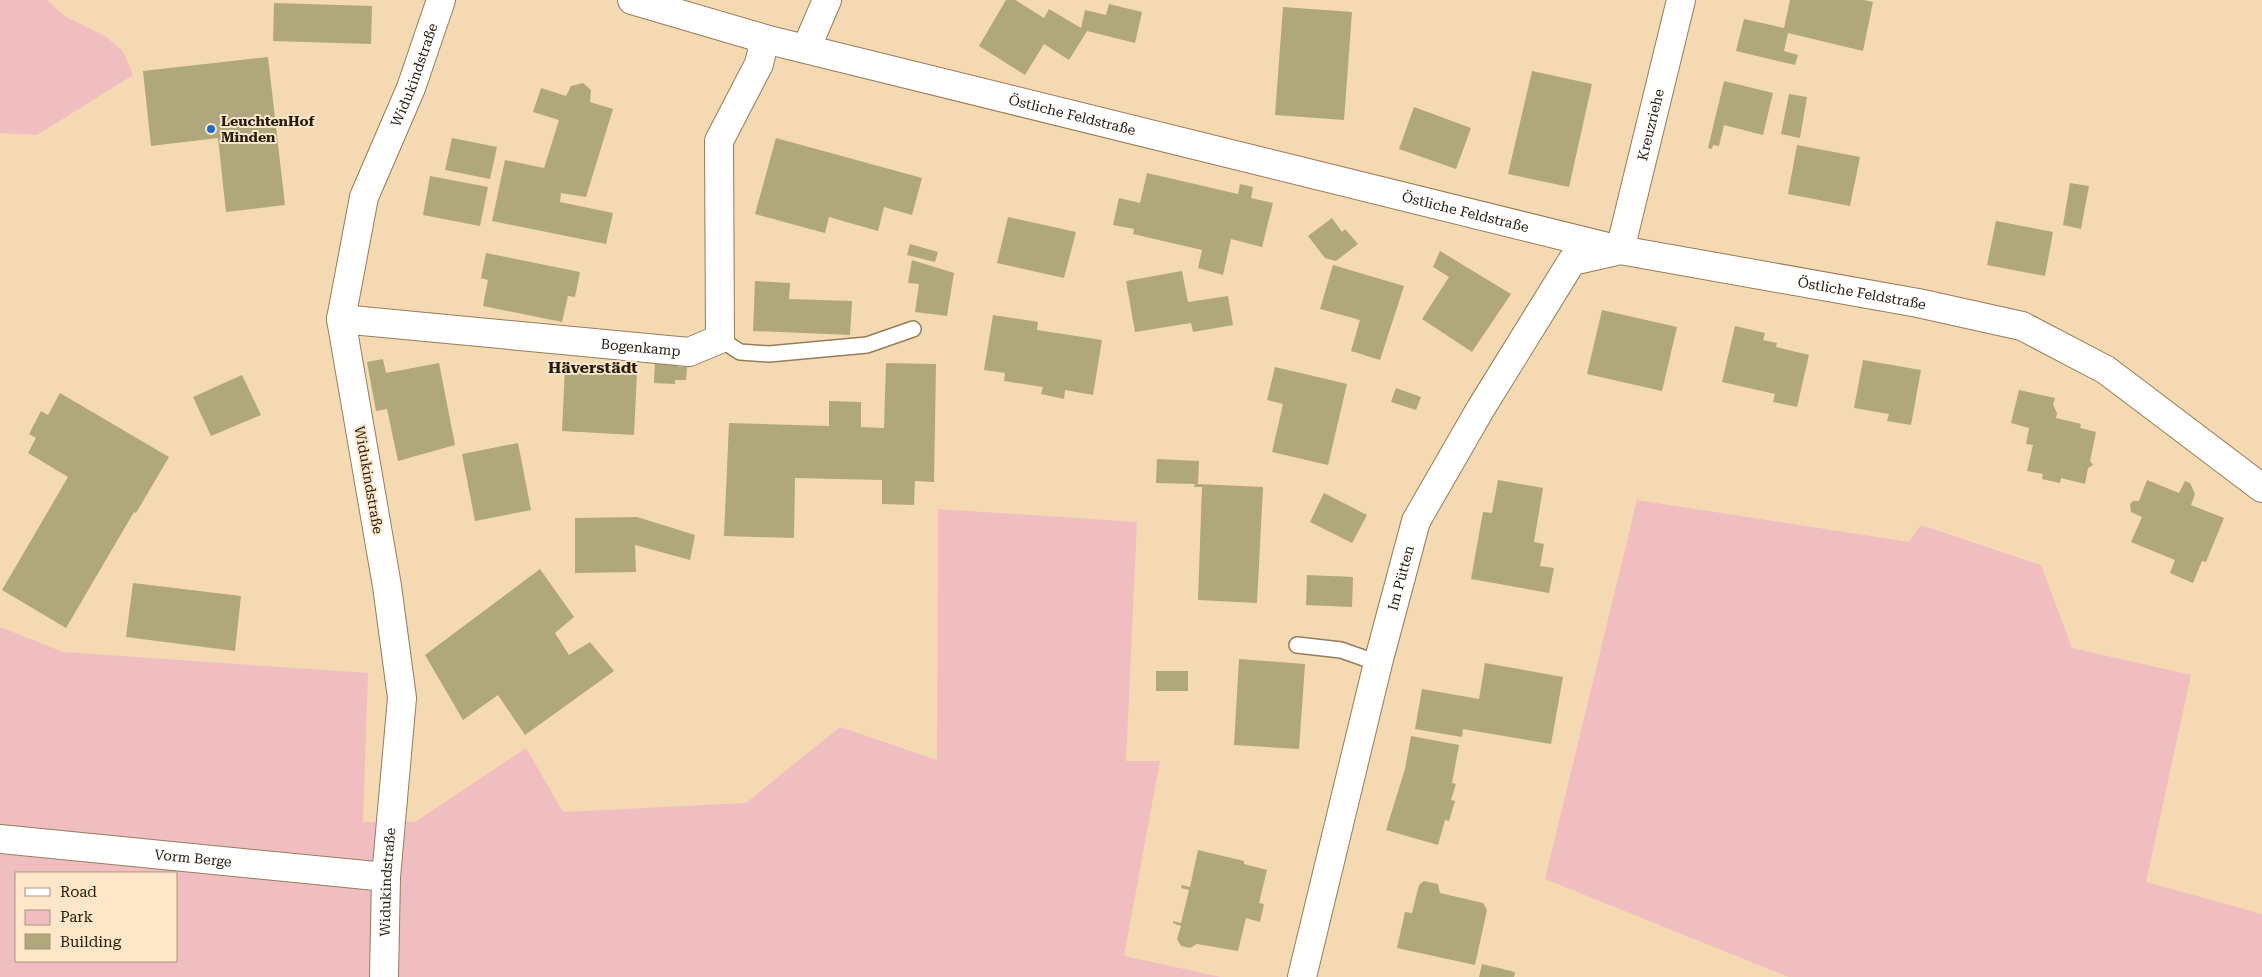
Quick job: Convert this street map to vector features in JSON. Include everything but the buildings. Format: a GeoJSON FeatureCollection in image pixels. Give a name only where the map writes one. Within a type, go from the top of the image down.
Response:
{"type":"FeatureCollection","features":[{"type":"Feature","properties":{"kind":"street","name":"Widukindstraße"},"geometry":{"type":"LineString","coordinates":[[384,977],[386,877],[402,698],[388,586],[341,319],[364,197],[411,88],[441,0]]}},
{"type":"Feature","properties":{"kind":"street","name":"Östliche Feldstraße"},"geometry":{"type":"LineString","coordinates":[[632,0],[765,39],[1620,250],[1918,303],[2022,326],[2106,370],[2262,488]]}},
{"type":"Feature","properties":{"kind":"street"},"geometry":{"type":"LineString","coordinates":[[806,49],[827,0]]}},
{"type":"Feature","properties":{"kind":"street","name":"Kreuzriehe"},"geometry":{"type":"LineString","coordinates":[[1620,250],[1681,0]]}},
{"type":"Feature","properties":{"kind":"street"},"geometry":{"type":"LineString","coordinates":[[720,339],[719,140],[759,64],[765,39]]}},
{"type":"Feature","properties":{"kind":"street","name":"Im Pütten"},"geometry":{"type":"LineString","coordinates":[[1302,977],[1378,663],[1416,521],[1481,408],[1572,261],[1620,250]]}},
{"type":"Feature","properties":{"kind":"street","name":"Bogenkamp"},"geometry":{"type":"LineString","coordinates":[[341,319],[689,352],[720,339]]}},
{"type":"Feature","properties":{"kind":"street","name":"Vorm Berge"},"geometry":{"type":"LineString","coordinates":[[0,839],[386,877]]}},
{"type":"Feature","properties":{"kind":"lane"},"geometry":{"type":"LineString","coordinates":[[720,339],[740,352],[769,354],[867,345],[912,329]]}},
{"type":"Feature","properties":{"kind":"lane"},"geometry":{"type":"LineString","coordinates":[[1297,645],[1341,650],[1378,663]]}},
{"type":"Feature","properties":{"kind":"green space"},"geometry":{"type":"Polygon","coordinates":[[[0,0],[47,0],[66,17],[105,36],[123,51],[133,75],[37,135],[0,133],[0,0]]]}},
{"type":"Feature","properties":{"kind":"green space"},"geometry":{"type":"Polygon","coordinates":[[[1637,500],[1909,542],[1921,525],[2041,565],[2072,648],[2191,675],[2146,882],[2262,914],[2262,977],[1789,977],[1545,879],[1637,500]]]}},
{"type":"Feature","properties":{"kind":"green space"},"geometry":{"type":"Polygon","coordinates":[[[938,509],[1137,522],[1126,761],[1160,761],[1124,956],[1221,977],[0,977],[0,627],[63,652],[368,673],[363,822],[415,822],[526,748],[563,812],[746,803],[840,727],[937,760],[938,509]]]}},
{"type":"Feature","properties":{"kind":"place","name":"LeuchtenHof Minden"},"geometry":{"type":"Point","coordinates":[211,129]}},
{"type":"Feature","properties":{"kind":"district","name":"Häverstädt"},"geometry":{"type":"Point","coordinates":[593,367]}}]}
